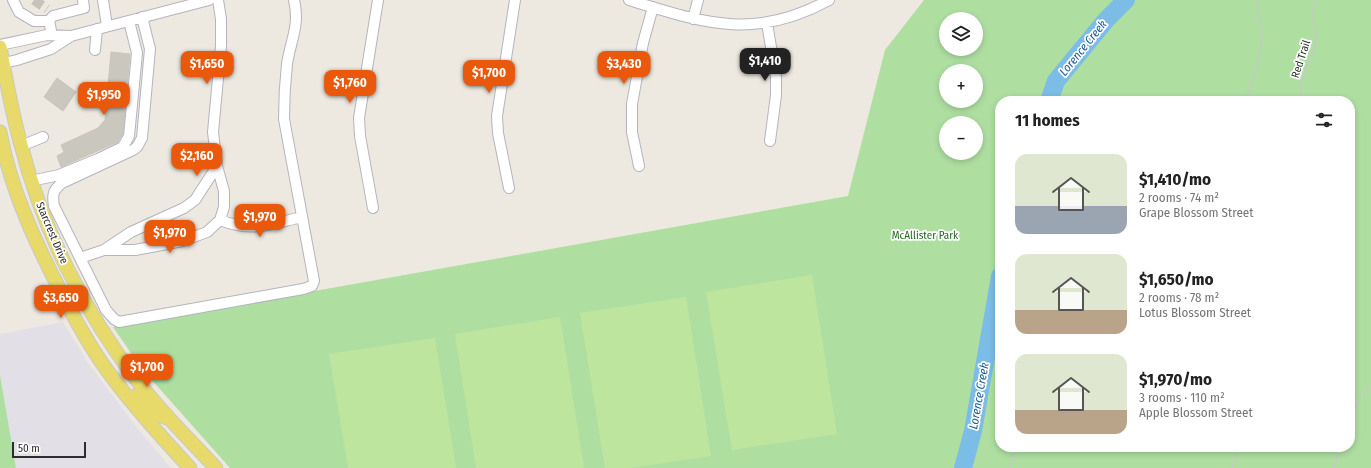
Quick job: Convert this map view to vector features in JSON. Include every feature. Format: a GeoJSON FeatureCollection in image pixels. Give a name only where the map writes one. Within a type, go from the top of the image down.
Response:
{"type":"FeatureCollection","features":[{"type":"Feature","properties":{"kind":"main road","name":"Starcrest Drive"},"geometry":{"type":"LineString","coordinates":[[0,46],[2,64],[21,146],[54,241],[73,281],[117,354],[171,420],[216,468]]}},
{"type":"Feature","properties":{"kind":"main road","name":"Starcrest Drive"},"geometry":{"type":"LineString","coordinates":[[0,132],[4,153],[21,207],[43,259],[85,337],[114,380],[147,421],[190,468]]}},
{"type":"Feature","properties":{"kind":"main road"},"geometry":{"type":"LineString","coordinates":[[114,380],[131,388],[152,413],[171,420]]}},
{"type":"Feature","properties":{"kind":"street"},"geometry":{"type":"LineString","coordinates":[[13,0],[19,12],[34,21],[84,8],[82,0]]}},
{"type":"Feature","properties":{"kind":"street"},"geometry":{"type":"LineString","coordinates":[[103,0],[107,26]]}},
{"type":"Feature","properties":{"kind":"street"},"geometry":{"type":"LineString","coordinates":[[0,46],[47,35],[71,36],[209,0]]}},
{"type":"Feature","properties":{"kind":"street"},"geometry":{"type":"LineString","coordinates":[[104,250],[135,250],[183,241],[207,232],[220,220],[224,207],[224,191],[217,166],[213,132],[221,46],[221,20],[218,0]]}},
{"type":"Feature","properties":{"kind":"street"},"geometry":{"type":"LineString","coordinates":[[142,17],[150,49],[144,124],[142,138],[139,144],[133,150],[62,183],[53,192],[54,206],[106,310],[119,322],[303,289],[312,286],[314,281],[284,119],[284,92],[288,63],[297,20],[294,0]]}},
{"type":"Feature","properties":{"kind":"street"},"geometry":{"type":"LineString","coordinates":[[373,208],[360,136],[359,118],[378,0]]}},
{"type":"Feature","properties":{"kind":"street"},"geometry":{"type":"LineString","coordinates":[[509,188],[498,133],[497,116],[515,0]]}},
{"type":"Feature","properties":{"kind":"street"},"geometry":{"type":"LineString","coordinates":[[629,0],[693,19],[731,25],[767,23],[804,12],[829,0]]}},
{"type":"Feature","properties":{"kind":"street"},"geometry":{"type":"LineString","coordinates":[[693,19],[698,0]]}},
{"type":"Feature","properties":{"kind":"street"},"geometry":{"type":"LineString","coordinates":[[639,166],[632,132],[632,104],[643,43],[653,7]]}},
{"type":"Feature","properties":{"kind":"street"},"geometry":{"type":"LineString","coordinates":[[49,16],[52,35]]}},
{"type":"Feature","properties":{"kind":"street"},"geometry":{"type":"LineString","coordinates":[[32,181],[59,175],[123,147],[129,136],[137,53],[129,21]]}},
{"type":"Feature","properties":{"kind":"street"},"geometry":{"type":"LineString","coordinates":[[767,23],[776,77],[776,95],[770,141]]}},
{"type":"Feature","properties":{"kind":"street"},"geometry":{"type":"LineString","coordinates":[[95,50],[97,29]]}},
{"type":"Feature","properties":{"kind":"street"},"geometry":{"type":"LineString","coordinates":[[2,64],[52,49],[71,36]]}},
{"type":"Feature","properties":{"kind":"street"},"geometry":{"type":"LineString","coordinates":[[21,146],[43,137]]}},
{"type":"Feature","properties":{"kind":"street"},"geometry":{"type":"LineString","coordinates":[[80,258],[104,250],[131,232],[184,208],[195,200],[217,166]]}},
{"type":"Feature","properties":{"kind":"street"},"geometry":{"type":"LineString","coordinates":[[220,220],[251,228],[302,217]]}},
{"type":"Feature","properties":{"kind":"path"},"geometry":{"type":"LineString","coordinates":[[1247,96],[1258,65],[1262,35],[1257,4],[1254,0]]}},
{"type":"Feature","properties":{"kind":"path","name":"Red Trail"},"geometry":{"type":"LineString","coordinates":[[1301,96],[1301,81],[1309,67],[1317,35],[1312,13],[1317,0]]}},
{"type":"Feature","properties":{"kind":"path"},"geometry":{"type":"LineString","coordinates":[[1355,408],[1367,390],[1371,388]]}},
{"type":"Feature","properties":{"kind":"path"},"geometry":{"type":"LineString","coordinates":[[1010,468],[1016,452]]}},
{"type":"Feature","properties":{"kind":"path"},"geometry":{"type":"LineString","coordinates":[[1232,468],[1236,458],[1235,452]]}},
{"type":"Feature","properties":{"kind":"path"},"geometry":{"type":"LineString","coordinates":[[1335,468],[1337,452]]}},
{"type":"Feature","properties":{"kind":"shaded area"},"geometry":{"type":"Polygon","coordinates":[[[63,322],[88,363],[138,429],[171,468],[16,468],[0,375],[0,334],[63,322]]]}},
{"type":"Feature","properties":{"kind":"green space","name":"McAllister Park"},"geometry":{"type":"Polygon","coordinates":[[[924,0],[1371,0],[1371,468],[230,468],[142,369],[113,327],[848,196],[885,50],[924,0]]]}},
{"type":"Feature","properties":{"kind":"green space"},"geometry":{"type":"Polygon","coordinates":[[[812,275],[837,434],[732,450],[706,292],[812,275]]]}},
{"type":"Feature","properties":{"kind":"green space"},"geometry":{"type":"Polygon","coordinates":[[[686,297],[711,456],[630,468],[605,468],[580,313],[686,297]]]}},
{"type":"Feature","properties":{"kind":"green space"},"geometry":{"type":"Polygon","coordinates":[[[560,317],[584,468],[476,468],[455,334],[560,317]]]}},
{"type":"Feature","properties":{"kind":"green space"},"geometry":{"type":"Polygon","coordinates":[[[435,338],[456,468],[348,468],[329,354],[435,338]]]}},
{"type":"Feature","properties":{"kind":"green space"},"geometry":{"type":"Polygon","coordinates":[[[0,375],[16,468],[0,468],[0,375]]]}},
{"type":"Feature","properties":{"kind":"building"},"geometry":{"type":"Polygon","coordinates":[[[111,52],[130,54],[123,134],[118,142],[61,167],[57,156],[64,152],[61,145],[98,128],[105,120],[111,52]]]}},
{"type":"Feature","properties":{"kind":"building"},"geometry":{"type":"Polygon","coordinates":[[[57,78],[76,92],[63,111],[44,97],[57,78]]]}},
{"type":"Feature","properties":{"kind":"waterway","name":"Lorence Creek"},"geometry":{"type":"LineString","coordinates":[[1051,96],[1056,81],[1106,20],[1126,0]]}},
{"type":"Feature","properties":{"kind":"waterway","name":"Lorence Creek"},"geometry":{"type":"LineString","coordinates":[[963,468],[973,431],[995,305]]}},
{"type":"Feature","properties":{"kind":"tunnel"},"geometry":{"type":"LineString","coordinates":[[34,0],[47,9]]}}]}
